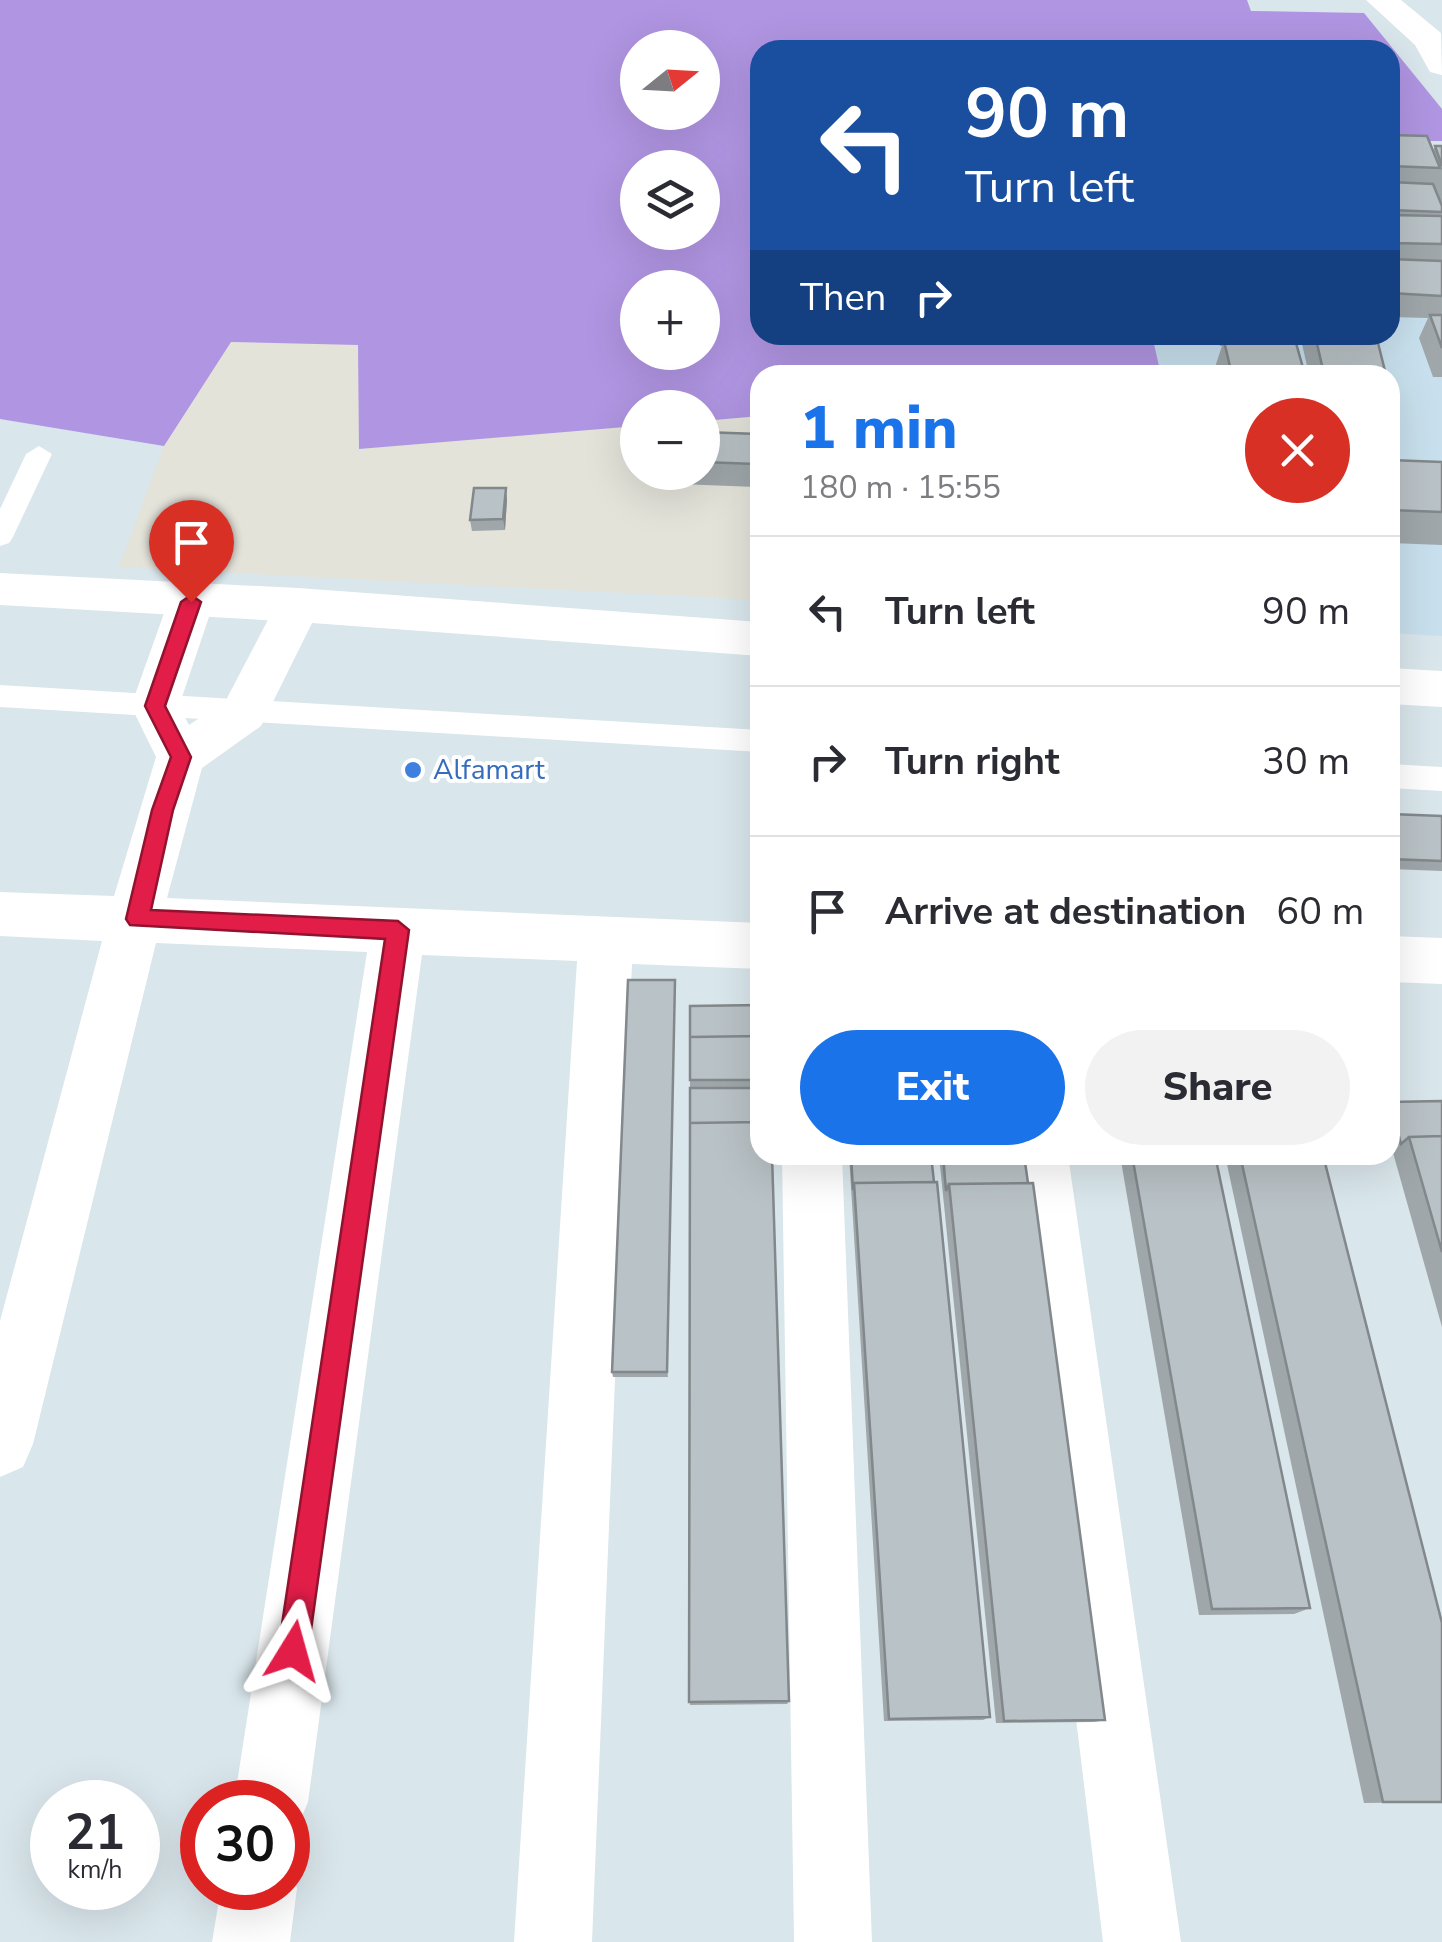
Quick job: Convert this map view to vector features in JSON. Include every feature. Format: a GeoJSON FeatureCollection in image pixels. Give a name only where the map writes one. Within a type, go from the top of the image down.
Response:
{"type":"FeatureCollection","features":[{"type":"Feature","properties":{"kind":"street"},"geometry":{"type":"LineString","coordinates":[[1382,0],[1429,40],[1442,65]]}},
{"type":"Feature","properties":{"kind":"street"},"geometry":{"type":"LineString","coordinates":[[0,588],[750,639]]}},
{"type":"Feature","properties":{"kind":"street"},"geometry":{"type":"LineString","coordinates":[[181,757],[155,706],[191,602]]}},
{"type":"Feature","properties":{"kind":"street"},"geometry":{"type":"LineString","coordinates":[[0,1444],[163,810],[181,757],[244,713],[298,606]]}},
{"type":"Feature","properties":{"kind":"street"},"geometry":{"type":"LineString","coordinates":[[0,914],[750,946]]}},
{"type":"Feature","properties":{"kind":"street"},"geometry":{"type":"LineString","coordinates":[[274,1780],[398,930]]}},
{"type":"Feature","properties":{"kind":"street"},"geometry":{"type":"LineString","coordinates":[[553,1942],[606,939]]}},
{"type":"Feature","properties":{"kind":"street"},"geometry":{"type":"LineString","coordinates":[[1400,960],[1442,960]]}},
{"type":"Feature","properties":{"kind":"street"},"geometry":{"type":"LineString","coordinates":[[812,1165],[834,1942]]}},
{"type":"Feature","properties":{"kind":"street"},"geometry":{"type":"LineString","coordinates":[[1039,1165],[1142,1942]]}},
{"type":"Feature","properties":{"kind":"street"},"geometry":{"type":"LineString","coordinates":[[251,1942],[256,1910]]}},
{"type":"Feature","properties":{"kind":"lane"},"geometry":{"type":"LineString","coordinates":[[0,536],[39,454]]}},
{"type":"Feature","properties":{"kind":"lane"},"geometry":{"type":"LineString","coordinates":[[0,696],[750,740]]}},
{"type":"Feature","properties":{"kind":"lane"},"geometry":{"type":"LineString","coordinates":[[1400,777],[1442,779]]}},
{"type":"Feature","properties":{"kind":"shaded area"},"geometry":{"type":"Polygon","coordinates":[[[0,0],[1247,0],[1251,11],[1364,13],[1386,40],[750,40],[750,345],[1154,345],[1159,365],[750,365],[750,417],[720,420],[720,390],[620,390],[620,427],[359,449],[358,345],[231,342],[164,446],[0,419],[0,0]]]}},
{"type":"Feature","properties":{"kind":"shaded area"},"geometry":{"type":"Polygon","coordinates":[[[1400,57],[1442,109],[1442,141],[1400,141],[1400,57]]]}},
{"type":"Feature","properties":{"kind":"shaded area"},"geometry":{"type":"Polygon","coordinates":[[[1400,282],[1442,282],[1442,636],[1400,634],[1400,365],[1159,365],[1154,345],[1400,345],[1400,282]]]}},
{"type":"Feature","properties":{"kind":"shaded area"},"geometry":{"type":"Polygon","coordinates":[[[230,342],[359,344],[359,449],[620,427],[620,490],[720,490],[720,420],[750,417],[750,599],[119,567],[164,446],[230,342]]]}},
{"type":"Feature","properties":{"kind":"building"},"geometry":{"type":"Polygon","coordinates":[[[1400,135],[1427,136],[1440,168],[1400,166],[1400,135]]]}},
{"type":"Feature","properties":{"kind":"building"},"geometry":{"type":"Polygon","coordinates":[[[1435,146],[1442,146],[1442,166],[1435,146]]]}},
{"type":"Feature","properties":{"kind":"building"},"geometry":{"type":"Polygon","coordinates":[[[1400,182],[1433,184],[1442,212],[1400,210],[1400,182]]]}},
{"type":"Feature","properties":{"kind":"building"},"geometry":{"type":"Polygon","coordinates":[[[1400,215],[1442,216],[1442,244],[1400,243],[1400,215]]]}},
{"type":"Feature","properties":{"kind":"building"},"geometry":{"type":"Polygon","coordinates":[[[1400,259],[1442,261],[1442,296],[1400,294],[1400,259]]]}},
{"type":"Feature","properties":{"kind":"building"},"geometry":{"type":"Polygon","coordinates":[[[1430,315],[1442,315],[1442,348],[1430,315]]]}},
{"type":"Feature","properties":{"kind":"building"},"geometry":{"type":"Polygon","coordinates":[[[1225,345],[1297,345],[1302,365],[1230,365],[1225,345]]]}},
{"type":"Feature","properties":{"kind":"building"},"geometry":{"type":"Polygon","coordinates":[[[1317,345],[1378,345],[1384,365],[1322,365],[1317,345]]]}},
{"type":"Feature","properties":{"kind":"building"},"geometry":{"type":"Polygon","coordinates":[[[720,433],[750,434],[750,464],[720,463],[720,433]]]}},
{"type":"Feature","properties":{"kind":"building"},"geometry":{"type":"Polygon","coordinates":[[[1400,460],[1442,462],[1442,512],[1400,510],[1400,460]]]}},
{"type":"Feature","properties":{"kind":"building"},"geometry":{"type":"Polygon","coordinates":[[[474,488],[506,488],[503,519],[470,520],[474,488]]]}},
{"type":"Feature","properties":{"kind":"building"},"geometry":{"type":"Polygon","coordinates":[[[1400,814],[1442,816],[1442,861],[1400,859],[1400,814]]]}},
{"type":"Feature","properties":{"kind":"building"},"geometry":{"type":"Polygon","coordinates":[[[628,980],[675,980],[667,1372],[612,1372],[628,980]]]}},
{"type":"Feature","properties":{"kind":"building"},"geometry":{"type":"Polygon","coordinates":[[[750,1005],[750,1036],[690,1037],[690,1006],[750,1005]]]}},
{"type":"Feature","properties":{"kind":"building"},"geometry":{"type":"Polygon","coordinates":[[[750,1036],[750,1080],[690,1080],[690,1037],[750,1036]]]}},
{"type":"Feature","properties":{"kind":"building"},"geometry":{"type":"Polygon","coordinates":[[[690,1088],[750,1088],[750,1122],[690,1123],[690,1088]]]}},
{"type":"Feature","properties":{"kind":"building"},"geometry":{"type":"Polygon","coordinates":[[[1442,1101],[1442,1136],[1409,1137],[1401,1144],[1400,1102],[1442,1101]]]}},
{"type":"Feature","properties":{"kind":"building"},"geometry":{"type":"Polygon","coordinates":[[[750,1122],[750,1165],[772,1165],[789,1701],[689,1702],[690,1123],[750,1122]]]}},
{"type":"Feature","properties":{"kind":"building"},"geometry":{"type":"Polygon","coordinates":[[[1442,1136],[1442,1252],[1409,1137],[1442,1136]]]}},
{"type":"Feature","properties":{"kind":"building"},"geometry":{"type":"Polygon","coordinates":[[[852,1165],[932,1165],[934,1182],[854,1183],[853,1190],[852,1165]]]}},
{"type":"Feature","properties":{"kind":"building"},"geometry":{"type":"Polygon","coordinates":[[[944,1165],[1025,1165],[1028,1183],[949,1184],[946,1191],[944,1165]]]}},
{"type":"Feature","properties":{"kind":"building"},"geometry":{"type":"Polygon","coordinates":[[[1134,1165],[1217,1165],[1310,1608],[1212,1609],[1134,1165]]]}},
{"type":"Feature","properties":{"kind":"building"},"geometry":{"type":"Polygon","coordinates":[[[1242,1165],[1326,1165],[1442,1623],[1442,1802],[1383,1802],[1242,1165]]]}},
{"type":"Feature","properties":{"kind":"building"},"geometry":{"type":"Polygon","coordinates":[[[937,1182],[990,1717],[889,1719],[854,1183],[937,1182]]]}},
{"type":"Feature","properties":{"kind":"building"},"geometry":{"type":"Polygon","coordinates":[[[1033,1183],[1105,1720],[1004,1721],[949,1184],[1033,1183]]]}},
{"type":"Feature","properties":{"kind":"place","name":"Alfamart"},"geometry":{"type":"Point","coordinates":[413,770]}},
{"type":"Feature","properties":{"kind":"route"},"geometry":{"type":"LineString","coordinates":[[191,602],[155,706],[181,757],[163,810],[138,919],[398,930],[293,1651]]}}]}
